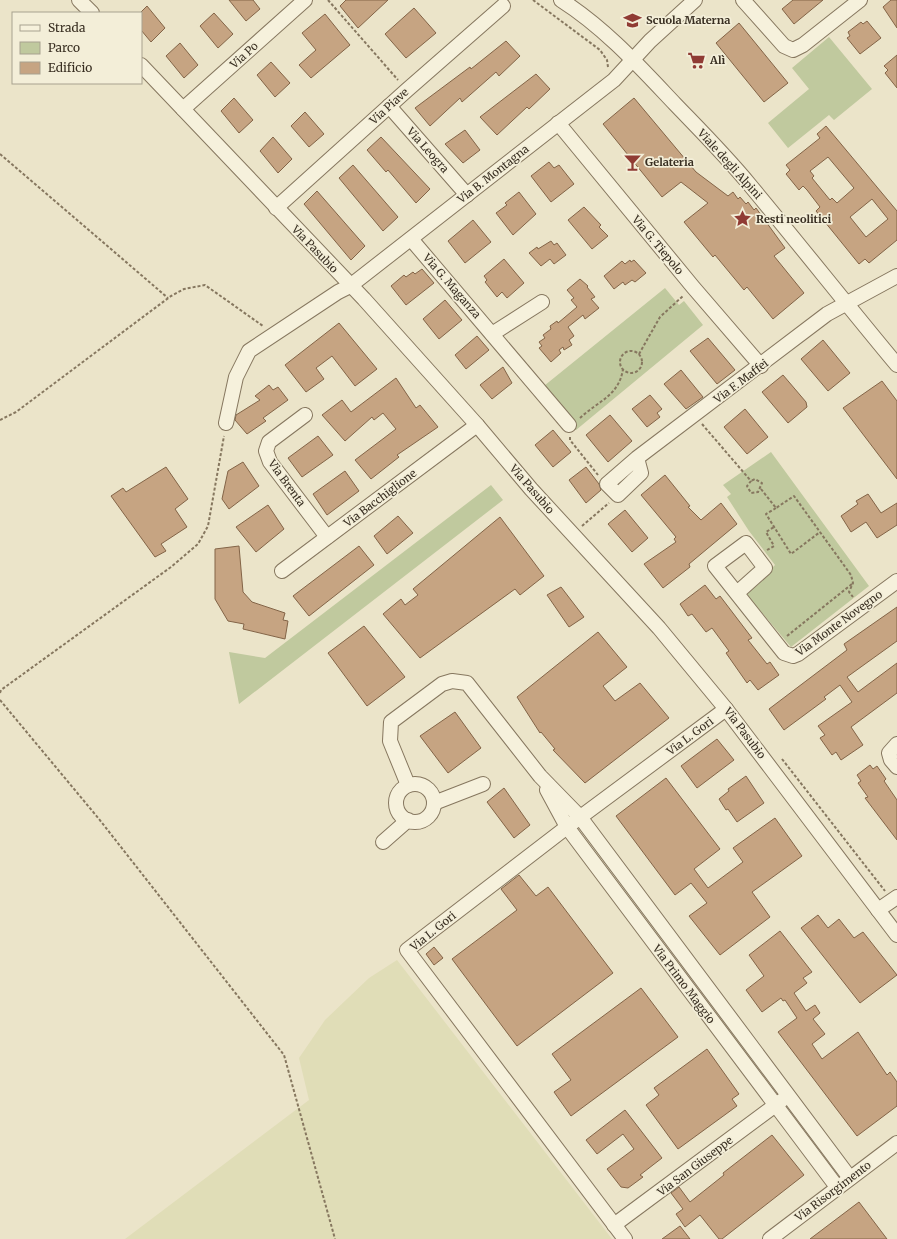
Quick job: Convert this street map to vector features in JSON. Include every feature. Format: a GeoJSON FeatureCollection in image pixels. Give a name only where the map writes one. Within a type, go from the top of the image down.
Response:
{"type":"FeatureCollection","features":[{"type":"Feature","properties":{"kind":"street"},"geometry":{"type":"LineString","coordinates":[[80,0],[91,12]]}},
{"type":"Feature","properties":{"kind":"street","name":"Via Po"},"geometry":{"type":"LineString","coordinates":[[183,109],[305,0]]}},
{"type":"Feature","properties":{"kind":"street","name":"Viale degli Alpini"},"geometry":{"type":"LineString","coordinates":[[562,0],[578,10],[633,59],[749,183],[845,303],[897,364]]}},
{"type":"Feature","properties":{"kind":"street","name":"Via B. Montagna"},"geometry":{"type":"LineString","coordinates":[[226,423],[236,378],[249,352],[338,292],[350,286],[614,80],[633,59],[695,0]]}},
{"type":"Feature","properties":{"kind":"street"},"geometry":{"type":"LineString","coordinates":[[743,0],[784,46],[793,50],[803,46],[860,0]]}},
{"type":"Feature","properties":{"kind":"street","name":"Via Piave"},"geometry":{"type":"LineString","coordinates":[[276,208],[503,6]]}},
{"type":"Feature","properties":{"kind":"street","name":"Via Pasubio"},"geometry":{"type":"LineString","coordinates":[[142,66],[350,286],[477,425],[531,489],[659,628],[726,709],[897,935]]}},
{"type":"Feature","properties":{"kind":"street","name":"Via Leogra"},"geometry":{"type":"LineString","coordinates":[[389,106],[467,195]]}},
{"type":"Feature","properties":{"kind":"street","name":"Via G. Tiepolo"},"geometry":{"type":"LineString","coordinates":[[558,123],[761,366]]}},
{"type":"Feature","properties":{"kind":"street","name":"Via G. Maganza"},"geometry":{"type":"LineString","coordinates":[[411,239],[569,425]]}},
{"type":"Feature","properties":{"kind":"street","name":"Via F. Maffei"},"geometry":{"type":"LineString","coordinates":[[607,484],[637,458],[761,366],[827,314],[897,276]]}},
{"type":"Feature","properties":{"kind":"street"},"geometry":{"type":"LineString","coordinates":[[492,334],[542,302]]}},
{"type":"Feature","properties":{"kind":"street","name":"Via Brenta"},"geometry":{"type":"LineString","coordinates":[[305,415],[269,442],[266,451],[270,462],[328,537]]}},
{"type":"Feature","properties":{"kind":"street","name":"Via Bacchiglione"},"geometry":{"type":"LineString","coordinates":[[282,571],[477,425]]}},
{"type":"Feature","properties":{"kind":"street"},"geometry":{"type":"LineString","coordinates":[[607,484],[618,495],[641,473],[637,458]]}},
{"type":"Feature","properties":{"kind":"street","name":"Via Monte Novegno"},"geometry":{"type":"LineString","coordinates":[[736,593],[765,568],[746,542],[715,566],[736,593],[776,644],[789,656],[798,654],[897,581]]}},
{"type":"Feature","properties":{"kind":"street","name":"Via Primo Maggio"},"geometry":{"type":"LineString","coordinates":[[408,785],[390,742],[391,722],[442,684],[452,681],[467,683],[540,776],[580,817],[850,1178]]}},
{"type":"Feature","properties":{"kind":"street","name":"Via L. Gori"},"geometry":{"type":"LineString","coordinates":[[625,1239],[407,950],[580,817],[726,709]]}},
{"type":"Feature","properties":{"kind":"street"},"geometry":{"type":"LineString","coordinates":[[897,744],[889,753],[891,760],[897,767]]}},
{"type":"Feature","properties":{"kind":"street","name":"Via Primo Maggio"},"geometry":{"type":"LineString","coordinates":[[540,776],[567,827],[774,1106],[837,1187]]}},
{"type":"Feature","properties":{"kind":"street"},"geometry":{"type":"LineString","coordinates":[[434,803],[483,784]]}},
{"type":"Feature","properties":{"kind":"street"},"geometry":{"type":"LineString","coordinates":[[408,785],[423,785],[429,789],[433,796],[434,803],[433,809],[426,819],[420,821],[408,820],[401,815],[397,807],[397,798],[401,790],[408,785]]}},
{"type":"Feature","properties":{"kind":"street"},"geometry":{"type":"LineString","coordinates":[[383,842],[408,820]]}},
{"type":"Feature","properties":{"kind":"street"},"geometry":{"type":"LineString","coordinates":[[878,910],[897,897]]}},
{"type":"Feature","properties":{"kind":"street"},"geometry":{"type":"LineString","coordinates":[[652,940],[665,930]]}},
{"type":"Feature","properties":{"kind":"street","name":"Via San Giuseppe"},"geometry":{"type":"LineString","coordinates":[[614,1225],[788,1096]]}},
{"type":"Feature","properties":{"kind":"street","name":"Via Risorgimento"},"geometry":{"type":"LineString","coordinates":[[770,1239],[897,1143]]}},
{"type":"Feature","properties":{"kind":"path"},"geometry":{"type":"LineString","coordinates":[[328,0],[407,90]]}},
{"type":"Feature","properties":{"kind":"path"},"geometry":{"type":"LineString","coordinates":[[533,0],[600,50],[607,60],[608,68],[606,73],[614,80]]}},
{"type":"Feature","properties":{"kind":"path"},"geometry":{"type":"LineString","coordinates":[[0,154],[168,298]]}},
{"type":"Feature","properties":{"kind":"path"},"geometry":{"type":"LineString","coordinates":[[0,420],[16,412],[168,298],[184,289],[205,285],[265,327],[271,336]]}},
{"type":"Feature","properties":{"kind":"path"},"geometry":{"type":"LineString","coordinates":[[623,368],[632,372],[638,370],[642,364],[639,354],[660,317],[694,287]]}},
{"type":"Feature","properties":{"kind":"path"},"geometry":{"type":"LineString","coordinates":[[607,484],[570,440],[569,425],[611,395],[622,378],[623,368],[621,362],[623,355],[632,351],[639,354]]}},
{"type":"Feature","properties":{"kind":"path"},"geometry":{"type":"LineString","coordinates":[[695,415],[751,481]]}},
{"type":"Feature","properties":{"kind":"path"},"geometry":{"type":"LineString","coordinates":[[0,692],[171,567],[198,544],[208,526],[226,423]]}},
{"type":"Feature","properties":{"kind":"path"},"geometry":{"type":"LineString","coordinates":[[755,479],[762,483],[758,492],[751,493],[747,486],[751,481],[755,479]]}},
{"type":"Feature","properties":{"kind":"path"},"geometry":{"type":"LineString","coordinates":[[760,489],[776,508]]}},
{"type":"Feature","properties":{"kind":"path"},"geometry":{"type":"LineString","coordinates":[[581,527],[618,495]]}},
{"type":"Feature","properties":{"kind":"path"},"geometry":{"type":"LineString","coordinates":[[776,644],[853,583],[851,575],[820,532],[794,496],[766,514],[791,554],[820,532]]}},
{"type":"Feature","properties":{"kind":"path"},"geometry":{"type":"LineString","coordinates":[[757,558],[774,546],[766,532],[774,527]]}},
{"type":"Feature","properties":{"kind":"path"},"geometry":{"type":"LineString","coordinates":[[0,700],[104,825],[284,1055],[335,1239]]}},
{"type":"Feature","properties":{"kind":"shaded area"},"geometry":{"type":"Polygon","coordinates":[[[397,960],[612,1239],[125,1239],[309,1100],[299,1058],[325,1020],[369,978],[397,960]]]}},
{"type":"Feature","properties":{"kind":"green space"},"geometry":{"type":"Polygon","coordinates":[[[829,37],[872,89],[834,120],[829,115],[788,148],[768,123],[809,89],[792,68],[829,37]]]}},
{"type":"Feature","properties":{"kind":"green space"},"geometry":{"type":"Polygon","coordinates":[[[665,288],[679,305],[684,301],[703,325],[576,430],[539,390],[665,288]]]}},
{"type":"Feature","properties":{"kind":"green space"},"geometry":{"type":"Polygon","coordinates":[[[771,452],[869,586],[791,647],[746,594],[775,565],[749,531],[727,497],[731,494],[723,485],[771,452]]]}},
{"type":"Feature","properties":{"kind":"green space"},"geometry":{"type":"Polygon","coordinates":[[[491,485],[503,500],[239,704],[229,652],[265,658],[491,485]]]}},
{"type":"Feature","properties":{"kind":"building"},"geometry":{"type":"Polygon","coordinates":[[[229,0],[253,0],[260,9],[246,21],[229,0]]]}},
{"type":"Feature","properties":{"kind":"building"},"geometry":{"type":"Polygon","coordinates":[[[346,0],[388,0],[358,28],[340,6],[346,0]]]}},
{"type":"Feature","properties":{"kind":"building"},"geometry":{"type":"Polygon","coordinates":[[[793,0],[823,0],[794,24],[782,9],[793,0]]]}},
{"type":"Feature","properties":{"kind":"building"},"geometry":{"type":"Polygon","coordinates":[[[891,0],[897,0],[897,28],[883,7],[891,0]]]}},
{"type":"Feature","properties":{"kind":"building"},"geometry":{"type":"Polygon","coordinates":[[[147,6],[165,28],[151,42],[142,31],[141,12],[147,6]]]}},
{"type":"Feature","properties":{"kind":"building"},"geometry":{"type":"Polygon","coordinates":[[[414,8],[436,33],[406,58],[385,34],[414,8]]]}},
{"type":"Feature","properties":{"kind":"building"},"geometry":{"type":"Polygon","coordinates":[[[214,13],[233,34],[218,48],[200,26],[214,13]]]}},
{"type":"Feature","properties":{"kind":"building"},"geometry":{"type":"Polygon","coordinates":[[[325,14],[350,45],[311,78],[299,65],[316,50],[302,33],[325,14]]]}},
{"type":"Feature","properties":{"kind":"building"},"geometry":{"type":"Polygon","coordinates":[[[867,21],[881,38],[860,54],[847,38],[850,36],[848,32],[861,22],[863,24],[867,21]]]}},
{"type":"Feature","properties":{"kind":"building"},"geometry":{"type":"Polygon","coordinates":[[[739,23],[788,83],[764,102],[716,43],[739,23]]]}},
{"type":"Feature","properties":{"kind":"building"},"geometry":{"type":"Polygon","coordinates":[[[506,41],[520,56],[499,76],[496,72],[462,102],[460,98],[430,126],[415,108],[470,67],[471,69],[506,41]]]}},
{"type":"Feature","properties":{"kind":"building"},"geometry":{"type":"Polygon","coordinates":[[[180,43],[198,65],[184,78],[166,56],[180,43]]]}},
{"type":"Feature","properties":{"kind":"building"},"geometry":{"type":"Polygon","coordinates":[[[897,55],[897,88],[885,73],[888,70],[884,66],[897,55]]]}},
{"type":"Feature","properties":{"kind":"building"},"geometry":{"type":"Polygon","coordinates":[[[271,62],[290,83],[275,97],[257,75],[271,62]]]}},
{"type":"Feature","properties":{"kind":"building"},"geometry":{"type":"Polygon","coordinates":[[[536,74],[550,89],[529,109],[527,107],[497,135],[480,117],[536,74]]]}},
{"type":"Feature","properties":{"kind":"building"},"geometry":{"type":"Polygon","coordinates":[[[234,98],[253,120],[239,133],[221,111],[234,98]]]}},
{"type":"Feature","properties":{"kind":"building"},"geometry":{"type":"Polygon","coordinates":[[[634,98],[696,172],[728,196],[733,192],[738,199],[740,197],[746,204],[748,202],[754,210],[756,208],[785,248],[774,256],[804,293],[773,319],[747,287],[744,290],[715,255],[713,257],[684,222],[708,203],[681,182],[662,197],[603,124],[634,98]]]}},
{"type":"Feature","properties":{"kind":"building"},"geometry":{"type":"Polygon","coordinates":[[[305,112],[324,134],[309,147],[291,126],[305,112]]]}},
{"type":"Feature","properties":{"kind":"building"},"geometry":{"type":"Polygon","coordinates":[[[826,126],[897,211],[897,240],[869,263],[865,259],[859,264],[816,211],[820,207],[807,190],[803,186],[799,190],[786,174],[790,170],[786,165],[820,138],[817,134],[826,126]],[[828,157],[810,171],[814,176],[812,178],[830,200],[832,198],[837,203],[854,188],[828,157]],[[872,199],[850,217],[866,237],[888,219],[872,199]]]}},
{"type":"Feature","properties":{"kind":"building"},"geometry":{"type":"Polygon","coordinates":[[[465,130],[480,150],[463,163],[445,144],[465,130]]]}},
{"type":"Feature","properties":{"kind":"building"},"geometry":{"type":"Polygon","coordinates":[[[273,137],[292,159],[278,173],[260,151],[273,137]]]}},
{"type":"Feature","properties":{"kind":"building"},"geometry":{"type":"Polygon","coordinates":[[[381,137],[430,189],[416,203],[388,170],[386,172],[367,150],[381,137]]]}},
{"type":"Feature","properties":{"kind":"building"},"geometry":{"type":"Polygon","coordinates":[[[549,162],[554,168],[559,165],[574,184],[551,202],[531,176],[549,162]]]}},
{"type":"Feature","properties":{"kind":"building"},"geometry":{"type":"Polygon","coordinates":[[[353,165],[398,217],[383,231],[339,178],[353,165]]]}},
{"type":"Feature","properties":{"kind":"building"},"geometry":{"type":"Polygon","coordinates":[[[317,191],[365,246],[351,260],[304,204],[317,191]]]}},
{"type":"Feature","properties":{"kind":"building"},"geometry":{"type":"Polygon","coordinates":[[[519,192],[536,214],[513,235],[496,213],[507,205],[505,203],[519,192]]]}},
{"type":"Feature","properties":{"kind":"building"},"geometry":{"type":"Polygon","coordinates":[[[584,207],[601,225],[599,227],[608,236],[592,249],[568,220],[584,207]]]}},
{"type":"Feature","properties":{"kind":"building"},"geometry":{"type":"Polygon","coordinates":[[[473,220],[491,242],[465,263],[448,241],[473,220]]]}},
{"type":"Feature","properties":{"kind":"building"},"geometry":{"type":"Polygon","coordinates":[[[551,241],[554,245],[557,243],[566,255],[554,264],[550,259],[541,266],[529,253],[537,247],[538,249],[551,241]]]}},
{"type":"Feature","properties":{"kind":"building"},"geometry":{"type":"Polygon","coordinates":[[[504,259],[524,283],[507,298],[502,292],[497,297],[485,282],[487,280],[484,276],[504,259]]]}},
{"type":"Feature","properties":{"kind":"building"},"geometry":{"type":"Polygon","coordinates":[[[630,260],[631,262],[634,260],[646,273],[635,282],[632,280],[625,285],[623,282],[614,289],[604,276],[622,261],[625,264],[630,260]]]}},
{"type":"Feature","properties":{"kind":"building"},"geometry":{"type":"Polygon","coordinates":[[[422,269],[434,283],[406,305],[391,286],[404,275],[406,277],[413,272],[415,274],[422,269]]]}},
{"type":"Feature","properties":{"kind":"building"},"geometry":{"type":"Polygon","coordinates":[[[580,279],[588,286],[587,287],[595,297],[591,299],[599,308],[585,319],[583,315],[568,327],[574,336],[569,340],[572,345],[564,350],[563,347],[559,350],[561,353],[551,362],[539,348],[542,346],[539,342],[545,338],[543,335],[551,329],[550,326],[557,321],[558,323],[577,307],[571,300],[574,298],[567,290],[580,279]]]}},
{"type":"Feature","properties":{"kind":"building"},"geometry":{"type":"Polygon","coordinates":[[[445,300],[462,320],[439,339],[423,319],[445,300]]]}},
{"type":"Feature","properties":{"kind":"building"},"geometry":{"type":"Polygon","coordinates":[[[339,323],[377,369],[355,386],[332,356],[316,368],[324,379],[306,392],[285,365],[339,323]]]}},
{"type":"Feature","properties":{"kind":"building"},"geometry":{"type":"Polygon","coordinates":[[[477,336],[489,350],[466,369],[455,355],[477,336]]]}},
{"type":"Feature","properties":{"kind":"building"},"geometry":{"type":"Polygon","coordinates":[[[708,338],[735,370],[717,384],[690,351],[708,338]]]}},
{"type":"Feature","properties":{"kind":"building"},"geometry":{"type":"Polygon","coordinates":[[[823,340],[850,373],[828,391],[801,359],[823,340]]]}},
{"type":"Feature","properties":{"kind":"building"},"geometry":{"type":"Polygon","coordinates":[[[503,367],[512,383],[492,399],[480,385],[503,367]]]}},
{"type":"Feature","properties":{"kind":"building"},"geometry":{"type":"Polygon","coordinates":[[[681,370],[703,397],[686,409],[664,384],[681,370]]]}},
{"type":"Feature","properties":{"kind":"building"},"geometry":{"type":"Polygon","coordinates":[[[783,375],[806,402],[807,407],[788,423],[762,392],[783,375]]]}},
{"type":"Feature","properties":{"kind":"building"},"geometry":{"type":"Polygon","coordinates":[[[396,378],[416,408],[420,405],[438,427],[397,455],[399,457],[371,479],[355,460],[396,429],[383,413],[374,420],[372,417],[345,441],[322,415],[342,400],[351,412],[396,378]]]}},
{"type":"Feature","properties":{"kind":"building"},"geometry":{"type":"Polygon","coordinates":[[[882,381],[897,401],[897,479],[843,408],[882,381]]]}},
{"type":"Feature","properties":{"kind":"building"},"geometry":{"type":"Polygon","coordinates":[[[269,385],[273,390],[278,387],[288,400],[263,418],[266,421],[247,434],[235,420],[236,415],[260,400],[255,396],[269,385]]]}},
{"type":"Feature","properties":{"kind":"building"},"geometry":{"type":"Polygon","coordinates":[[[650,395],[662,409],[657,413],[660,417],[647,427],[632,409],[650,395]]]}},
{"type":"Feature","properties":{"kind":"building"},"geometry":{"type":"Polygon","coordinates":[[[745,409],[768,437],[747,454],[724,427],[745,409]]]}},
{"type":"Feature","properties":{"kind":"building"},"geometry":{"type":"Polygon","coordinates":[[[610,415],[632,441],[608,462],[586,435],[610,415]]]}},
{"type":"Feature","properties":{"kind":"building"},"geometry":{"type":"Polygon","coordinates":[[[553,430],[571,452],[553,467],[535,445],[553,430]]]}},
{"type":"Feature","properties":{"kind":"building"},"geometry":{"type":"Polygon","coordinates":[[[318,436],[333,455],[302,477],[288,458],[318,436]]]}},
{"type":"Feature","properties":{"kind":"building"},"geometry":{"type":"Polygon","coordinates":[[[243,462],[259,486],[229,509],[222,499],[228,471],[243,462]]]}},
{"type":"Feature","properties":{"kind":"building"},"geometry":{"type":"Polygon","coordinates":[[[166,467],[188,499],[175,509],[187,527],[161,544],[166,551],[155,557],[111,496],[123,488],[126,492],[166,467]]]}},
{"type":"Feature","properties":{"kind":"building"},"geometry":{"type":"Polygon","coordinates":[[[586,467],[599,484],[601,490],[586,503],[569,480],[586,467]]]}},
{"type":"Feature","properties":{"kind":"building"},"geometry":{"type":"Polygon","coordinates":[[[345,471],[359,491],[327,515],[313,494],[345,471]]]}},
{"type":"Feature","properties":{"kind":"building"},"geometry":{"type":"Polygon","coordinates":[[[665,475],[690,506],[688,507],[701,520],[721,503],[737,524],[689,564],[690,567],[663,588],[644,564],[676,542],[674,539],[676,537],[641,495],[665,475]]]}},
{"type":"Feature","properties":{"kind":"building"},"geometry":{"type":"Polygon","coordinates":[[[868,494],[881,513],[897,503],[897,525],[877,538],[866,522],[851,532],[841,516],[858,504],[856,501],[868,494]]]}},
{"type":"Feature","properties":{"kind":"building"},"geometry":{"type":"Polygon","coordinates":[[[268,505],[284,529],[256,552],[236,527],[268,505]]]}},
{"type":"Feature","properties":{"kind":"building"},"geometry":{"type":"Polygon","coordinates":[[[625,510],[648,538],[632,552],[608,524],[625,510]]]}},
{"type":"Feature","properties":{"kind":"building"},"geometry":{"type":"Polygon","coordinates":[[[398,516],[413,533],[387,554],[374,536],[398,516]]]}},
{"type":"Feature","properties":{"kind":"building"},"geometry":{"type":"Polygon","coordinates":[[[500,517],[544,576],[520,595],[515,589],[420,658],[383,614],[401,599],[405,605],[418,595],[413,589],[500,517]]]}},
{"type":"Feature","properties":{"kind":"building"},"geometry":{"type":"Polygon","coordinates":[[[239,546],[243,592],[252,602],[285,613],[283,620],[288,621],[285,639],[243,629],[244,624],[228,621],[215,599],[215,549],[239,546]]]}},
{"type":"Feature","properties":{"kind":"building"},"geometry":{"type":"Polygon","coordinates":[[[359,546],[374,565],[309,616],[293,596],[359,546]]]}},
{"type":"Feature","properties":{"kind":"building"},"geometry":{"type":"Polygon","coordinates":[[[705,585],[716,599],[720,596],[752,638],[748,640],[767,664],[770,662],[779,675],[758,690],[750,680],[747,683],[726,653],[729,651],[712,628],[706,632],[692,614],[688,616],[680,604],[705,585]]]}},
{"type":"Feature","properties":{"kind":"building"},"geometry":{"type":"Polygon","coordinates":[[[561,587],[584,617],[569,627],[547,595],[561,587]]]}},
{"type":"Feature","properties":{"kind":"building"},"geometry":{"type":"Polygon","coordinates":[[[897,607],[897,641],[847,677],[858,692],[897,663],[897,693],[851,727],[863,745],[841,760],[836,752],[832,755],[820,738],[825,735],[818,726],[852,702],[840,685],[824,697],[826,699],[784,730],[769,709],[847,650],[844,644],[897,607]]]}},
{"type":"Feature","properties":{"kind":"building"},"geometry":{"type":"Polygon","coordinates":[[[364,626],[405,677],[367,706],[328,653],[364,626]]]}},
{"type":"Feature","properties":{"kind":"building"},"geometry":{"type":"Polygon","coordinates":[[[598,632],[627,667],[603,686],[615,701],[640,683],[669,718],[585,783],[553,750],[555,749],[541,732],[540,733],[517,697],[598,632]]]}},
{"type":"Feature","properties":{"kind":"building"},"geometry":{"type":"Polygon","coordinates":[[[455,712],[481,748],[448,773],[420,736],[455,712]]]}},
{"type":"Feature","properties":{"kind":"building"},"geometry":{"type":"Polygon","coordinates":[[[717,739],[734,760],[697,788],[681,766],[717,739]]]}},
{"type":"Feature","properties":{"kind":"building"},"geometry":{"type":"Polygon","coordinates":[[[870,765],[873,769],[877,766],[886,779],[884,781],[897,800],[897,840],[865,798],[868,797],[858,783],[861,781],[857,775],[870,765]]]}},
{"type":"Feature","properties":{"kind":"building"},"geometry":{"type":"Polygon","coordinates":[[[746,776],[764,803],[737,822],[728,809],[726,810],[719,799],[729,791],[728,789],[746,776]]]}},
{"type":"Feature","properties":{"kind":"building"},"geometry":{"type":"Polygon","coordinates":[[[666,778],[720,849],[694,869],[708,888],[743,862],[733,848],[775,818],[802,856],[752,892],[770,917],[720,955],[689,916],[707,903],[691,883],[675,895],[616,816],[666,778]]]}},
{"type":"Feature","properties":{"kind":"building"},"geometry":{"type":"Polygon","coordinates":[[[504,788],[530,825],[514,838],[487,802],[504,788]]]}},
{"type":"Feature","properties":{"kind":"building"},"geometry":{"type":"Polygon","coordinates":[[[519,875],[536,896],[548,887],[613,973],[517,1046],[452,959],[517,910],[501,889],[519,875]]]}},
{"type":"Feature","properties":{"kind":"building"},"geometry":{"type":"Polygon","coordinates":[[[818,915],[828,928],[839,919],[854,938],[863,932],[897,975],[860,1003],[801,928],[818,915]]]}},
{"type":"Feature","properties":{"kind":"building"},"geometry":{"type":"Polygon","coordinates":[[[780,931],[812,972],[803,978],[807,983],[794,993],[806,1011],[815,1005],[820,1013],[813,1019],[825,1034],[812,1044],[822,1059],[858,1032],[887,1075],[890,1072],[897,1082],[897,1106],[857,1136],[778,1032],[797,1018],[785,1000],[783,1001],[781,998],[762,1012],[746,990],[764,976],[749,955],[780,931]]]}},
{"type":"Feature","properties":{"kind":"building"},"geometry":{"type":"Polygon","coordinates":[[[434,947],[443,958],[434,965],[426,954],[434,947]]]}},
{"type":"Feature","properties":{"kind":"building"},"geometry":{"type":"Polygon","coordinates":[[[641,988],[678,1037],[571,1116],[554,1092],[571,1080],[552,1054],[641,988]]]}},
{"type":"Feature","properties":{"kind":"building"},"geometry":{"type":"Polygon","coordinates":[[[707,1049],[739,1094],[732,1099],[737,1106],[678,1149],[646,1105],[659,1095],[654,1088],[707,1049]]]}},
{"type":"Feature","properties":{"kind":"building"},"geometry":{"type":"Polygon","coordinates":[[[625,1110],[662,1158],[640,1175],[643,1177],[628,1188],[621,1187],[607,1169],[634,1149],[623,1134],[597,1154],[586,1140],[625,1110]]]}},
{"type":"Feature","properties":{"kind":"building"},"geometry":{"type":"Polygon","coordinates":[[[772,1135],[804,1175],[722,1239],[719,1239],[700,1215],[685,1227],[676,1214],[683,1209],[671,1193],[679,1187],[690,1202],[724,1175],[723,1173],[772,1135]]]}},
{"type":"Feature","properties":{"kind":"building"},"geometry":{"type":"Polygon","coordinates":[[[859,1202],[887,1239],[810,1239],[859,1202]]]}},
{"type":"Feature","properties":{"kind":"building"},"geometry":{"type":"Polygon","coordinates":[[[680,1226],[690,1239],[662,1239],[680,1226]]]}},
{"type":"Feature","properties":{"kind":"place","name":"Scuola Materna"},"geometry":{"type":"Point","coordinates":[633,20]}},
{"type":"Feature","properties":{"kind":"place","name":"Alì"},"geometry":{"type":"Point","coordinates":[697,60]}},
{"type":"Feature","properties":{"kind":"place","name":"Gelateria"},"geometry":{"type":"Point","coordinates":[632,162]}},
{"type":"Feature","properties":{"kind":"place","name":"Resti neolitici"},"geometry":{"type":"Point","coordinates":[743,219]}}]}
